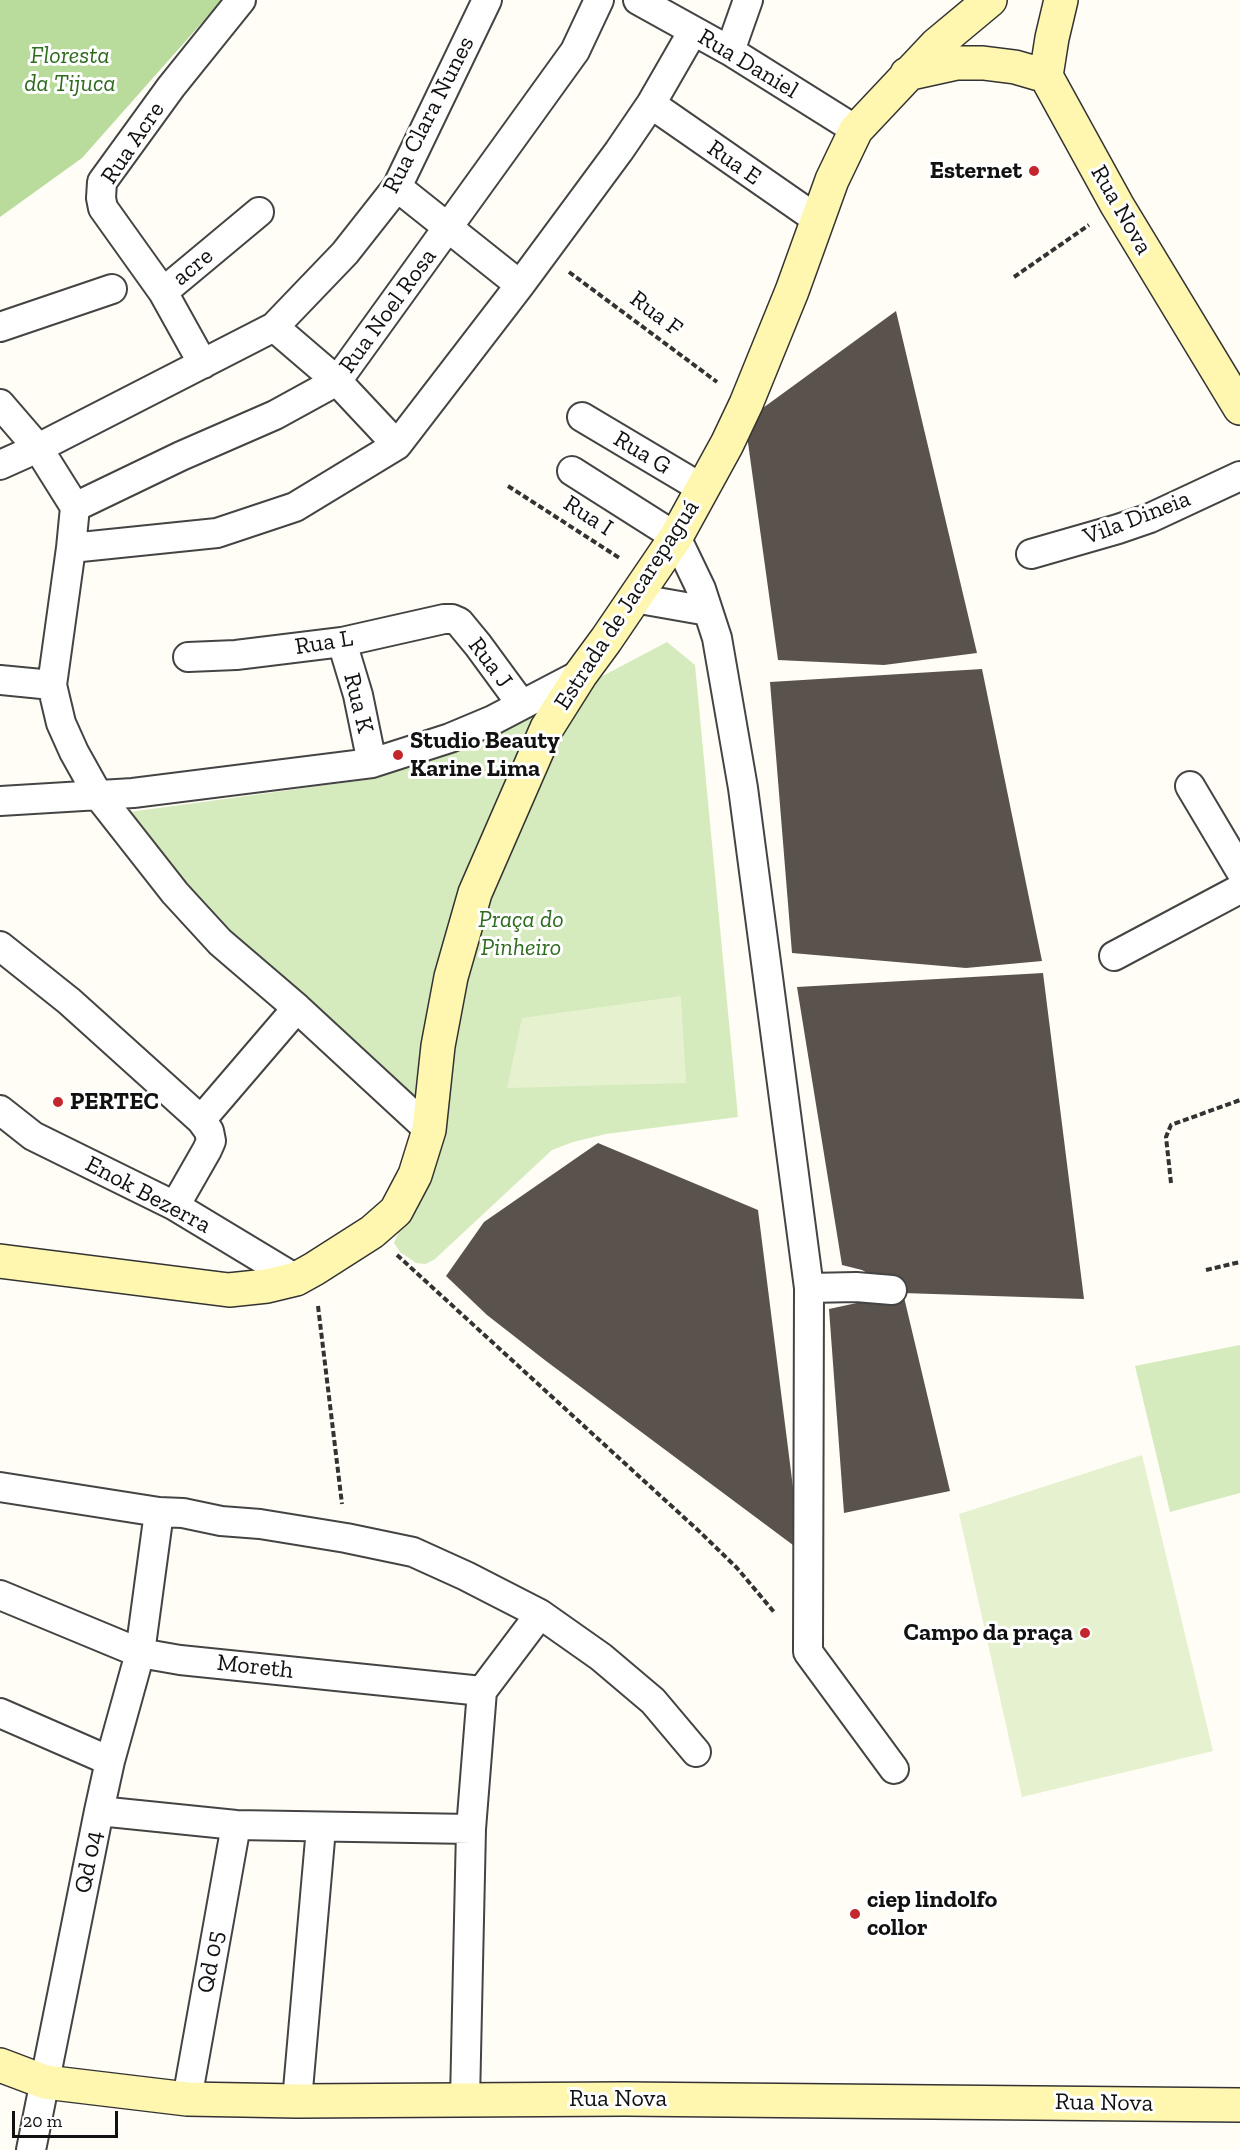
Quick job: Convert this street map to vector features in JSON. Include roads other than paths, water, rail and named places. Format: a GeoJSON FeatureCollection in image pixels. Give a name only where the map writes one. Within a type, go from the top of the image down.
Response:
{"type":"FeatureCollection","features":[{"type":"Feature","properties":{"kind":"street","name":"Rua Acre"},"geometry":{"type":"LineString","coordinates":[[163,292],[103,208],[102,182],[171,87],[241,0]]}},
{"type":"Feature","properties":{"kind":"street","name":"Rua Clara Nunes"},"geometry":{"type":"LineString","coordinates":[[0,465],[38,448],[274,327],[345,253],[397,187],[487,0]]}},
{"type":"Feature","properties":{"kind":"street","name":"Rua Noel Rosa"},"geometry":{"type":"LineString","coordinates":[[75,507],[181,456],[275,416],[337,381],[575,51],[599,0]]}},
{"type":"Feature","properties":{"kind":"street","name":"Rua Daniel"},"geometry":{"type":"LineString","coordinates":[[638,0],[730,51],[856,130]]}},
{"type":"Feature","properties":{"kind":"street"},"geometry":{"type":"LineString","coordinates":[[730,51],[748,0]]}},
{"type":"Feature","properties":{"kind":"street","name":"Estrada de Jacarepaguá"},"geometry":{"type":"LineString","coordinates":[[0,1261],[229,1290],[267,1286],[305,1274],[372,1232],[396,1211],[415,1175],[429,1130],[438,1046],[447,1000],[475,893],[547,728],[580,674],[676,537],[703,489],[746,404],[832,180],[856,130],[936,45],[990,0]]}},
{"type":"Feature","properties":{"kind":"street"},"geometry":{"type":"LineString","coordinates":[[906,75],[957,63],[983,63],[1015,67],[1046,76],[1061,0]]}},
{"type":"Feature","properties":{"kind":"street"},"geometry":{"type":"LineString","coordinates":[[71,548],[217,533],[295,507],[397,445],[544,253],[651,104],[693,31]]}},
{"type":"Feature","properties":{"kind":"street","name":"Rua Nova"},"geometry":{"type":"LineString","coordinates":[[1046,76],[1117,206],[1240,408]]}},
{"type":"Feature","properties":{"kind":"street","name":"Rua E"},"geometry":{"type":"LineString","coordinates":[[651,104],[818,220]]}},
{"type":"Feature","properties":{"kind":"street"},"geometry":{"type":"LineString","coordinates":[[397,187],[520,285]]}},
{"type":"Feature","properties":{"kind":"street","name":"acre"},"geometry":{"type":"LineString","coordinates":[[203,364],[163,292],[259,212]]}},
{"type":"Feature","properties":{"kind":"street"},"geometry":{"type":"LineString","coordinates":[[0,327],[112,290]]}},
{"type":"Feature","properties":{"kind":"street"},"geometry":{"type":"LineString","coordinates":[[274,327],[337,381],[397,445]]}},
{"type":"Feature","properties":{"kind":"street"},"geometry":{"type":"LineString","coordinates":[[0,404],[38,448],[75,507],[52,685],[61,723],[98,795],[175,893],[213,934],[429,1130]]}},
{"type":"Feature","properties":{"kind":"street","name":"Rua G"},"geometry":{"type":"LineString","coordinates":[[582,417],[703,489]]}},
{"type":"Feature","properties":{"kind":"street"},"geometry":{"type":"LineString","coordinates":[[572,471],[676,537],[701,589],[717,638],[743,788],[809,1288],[808,1652],[894,1768]]}},
{"type":"Feature","properties":{"kind":"street","name":"Vila Dineia"},"geometry":{"type":"LineString","coordinates":[[1031,554],[1118,530],[1150,518],[1240,476]]}},
{"type":"Feature","properties":{"kind":"street"},"geometry":{"type":"LineString","coordinates":[[641,587],[708,611]]}},
{"type":"Feature","properties":{"kind":"street","name":"Rua L"},"geometry":{"type":"LineString","coordinates":[[188,657],[236,655],[342,642],[444,619],[459,622]]}},
{"type":"Feature","properties":{"kind":"street","name":"Rua J"},"geometry":{"type":"LineString","coordinates":[[459,622],[522,705]]}},
{"type":"Feature","properties":{"kind":"street","name":"Rua K"},"geometry":{"type":"LineString","coordinates":[[342,642],[358,695],[372,763]]}},
{"type":"Feature","properties":{"kind":"street"},"geometry":{"type":"LineString","coordinates":[[0,801],[133,793],[372,763],[450,738],[522,705],[580,674]]}},
{"type":"Feature","properties":{"kind":"street"},"geometry":{"type":"LineString","coordinates":[[0,680],[52,685]]}},
{"type":"Feature","properties":{"kind":"street"},"geometry":{"type":"LineString","coordinates":[[1190,786],[1240,870]]}},
{"type":"Feature","properties":{"kind":"street"},"geometry":{"type":"LineString","coordinates":[[1114,956],[1240,889]]}},
{"type":"Feature","properties":{"kind":"street"},"geometry":{"type":"LineString","coordinates":[[0,946],[69,1001],[201,1120],[209,1131],[210,1141],[175,1206]]}},
{"type":"Feature","properties":{"kind":"street"},"geometry":{"type":"LineString","coordinates":[[201,1120],[297,1008]]}},
{"type":"Feature","properties":{"kind":"street","name":"Enok Bezerra"},"geometry":{"type":"LineString","coordinates":[[0,1110],[33,1136],[175,1206],[305,1274]]}},
{"type":"Feature","properties":{"kind":"street"},"geometry":{"type":"LineString","coordinates":[[809,1288],[856,1287],[892,1290]]}},
{"type":"Feature","properties":{"kind":"street"},"geometry":{"type":"LineString","coordinates":[[0,1487],[346,1538],[413,1552],[540,1614],[601,1657],[653,1701],[696,1752]]}},
{"type":"Feature","properties":{"kind":"street"},"geometry":{"type":"LineString","coordinates":[[0,1713],[110,1761],[140,1653],[159,1512]]}},
{"type":"Feature","properties":{"kind":"street","name":"Moreth"},"geometry":{"type":"LineString","coordinates":[[0,1595],[140,1653],[180,1660],[482,1691]]}},
{"type":"Feature","properties":{"kind":"street"},"geometry":{"type":"LineString","coordinates":[[465,2100],[471,1829],[482,1691],[540,1614]]}},
{"type":"Feature","properties":{"kind":"street","name":"Qd 04"},"geometry":{"type":"LineString","coordinates":[[31,2150],[110,1761]]}},
{"type":"Feature","properties":{"kind":"street"},"geometry":{"type":"LineString","coordinates":[[99,1811],[236,1825],[471,1829]]}},
{"type":"Feature","properties":{"kind":"street","name":"Qd 05"},"geometry":{"type":"LineString","coordinates":[[187,2099],[236,1825]]}},
{"type":"Feature","properties":{"kind":"street"},"geometry":{"type":"LineString","coordinates":[[297,2101],[321,1828]]}},
{"type":"Feature","properties":{"kind":"street","name":"Rua Nova"},"geometry":{"type":"LineString","coordinates":[[0,2066],[45,2082],[187,2099],[297,2101],[636,2099],[1240,2105]]}},
{"type":"Feature","properties":{"kind":"place","name":"Esternet"},"geometry":{"type":"Point","coordinates":[1034,171]}},
{"type":"Feature","properties":{"kind":"place","name":"Studio Beauty Karine Lima"},"geometry":{"type":"Point","coordinates":[398,755]}},
{"type":"Feature","properties":{"kind":"place","name":"PERTEC"},"geometry":{"type":"Point","coordinates":[58,1102]}},
{"type":"Feature","properties":{"kind":"place","name":"Campo da praça"},"geometry":{"type":"Point","coordinates":[1085,1633]}},
{"type":"Feature","properties":{"kind":"place","name":"ciep lindolfo collor"},"geometry":{"type":"Point","coordinates":[855,1914]}},
{"type":"Feature","properties":{"kind":"park label","name":"Floresta da Tijuca"},"geometry":{"type":"Point","coordinates":[70,70]}},
{"type":"Feature","properties":{"kind":"park label","name":"Praça do Pinheiro"},"geometry":{"type":"Point","coordinates":[521,934]}}]}
